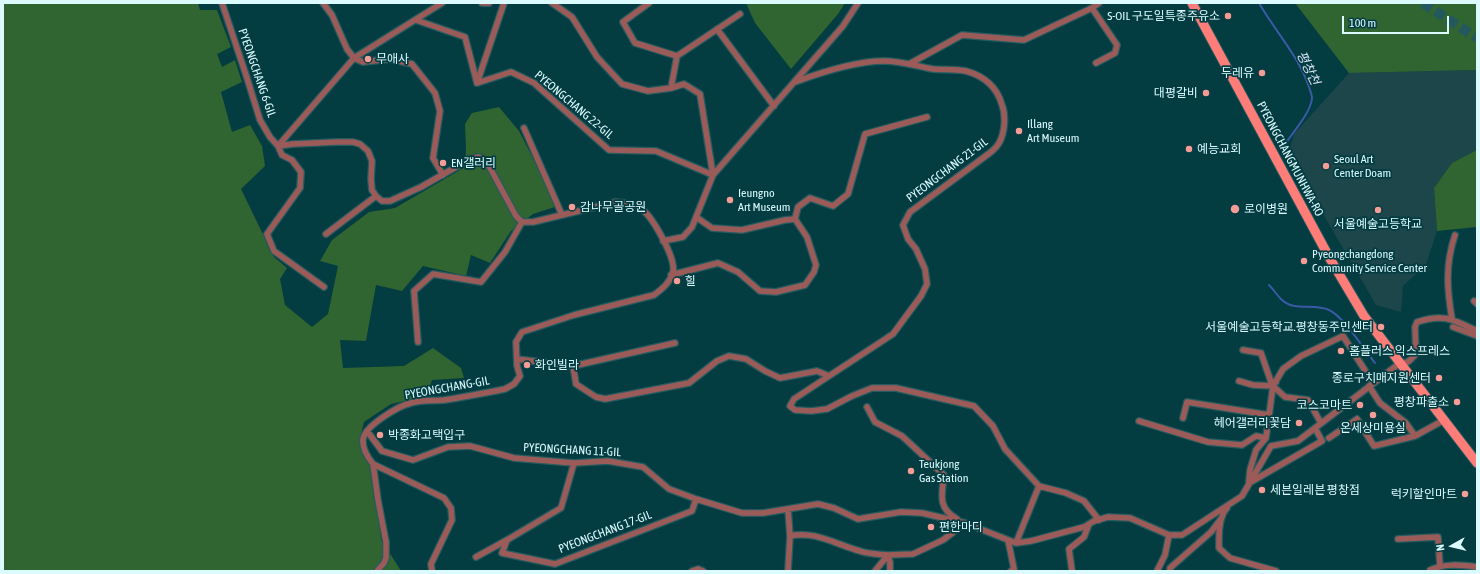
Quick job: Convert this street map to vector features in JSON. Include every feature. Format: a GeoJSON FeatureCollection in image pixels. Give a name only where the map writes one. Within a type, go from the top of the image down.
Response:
{"type":"FeatureCollection","features":[{"type":"Feature","properties":{"kind":"main road","name":"PYEONGCHANGMUNHWA-RO"},"geometry":{"type":"LineString","coordinates":[[1192,3],[1329,257],[1364,316],[1477,462]]}},
{"type":"Feature","properties":{"kind":"street","name":"PYEONGCHANG 6-GIL"},"geometry":{"type":"LineString","coordinates":[[222,3],[260,120],[270,137],[278,146],[282,155],[292,160],[300,172],[300,188],[267,234],[274,251],[324,287]]}},
{"type":"Feature","properties":{"kind":"street"},"geometry":{"type":"LineString","coordinates":[[323,3],[332,15],[347,49],[354,58],[363,62],[390,59],[412,64],[435,93],[440,111],[432,158],[443,174]]}},
{"type":"Feature","properties":{"kind":"street"},"geometry":{"type":"LineString","coordinates":[[278,146],[354,58],[442,3]]}},
{"type":"Feature","properties":{"kind":"street"},"geometry":{"type":"LineString","coordinates":[[482,3],[489,3]]}},
{"type":"Feature","properties":{"kind":"street"},"geometry":{"type":"LineString","coordinates":[[477,83],[504,3]]}},
{"type":"Feature","properties":{"kind":"street"},"geometry":{"type":"LineString","coordinates":[[552,3],[572,17],[598,57],[622,84],[648,91],[671,88],[684,84],[700,94],[713,175]]}},
{"type":"Feature","properties":{"kind":"street"},"geometry":{"type":"LineString","coordinates":[[649,3],[623,22],[635,43],[677,56]]}},
{"type":"Feature","properties":{"kind":"street"},"geometry":{"type":"LineString","coordinates":[[663,241],[683,237],[692,226],[713,175],[843,26],[858,3]]}},
{"type":"Feature","properties":{"kind":"street"},"geometry":{"type":"LineString","coordinates":[[911,63],[962,35],[1024,40],[1092,8],[1099,3]]}},
{"type":"Feature","properties":{"kind":"street"},"geometry":{"type":"LineString","coordinates":[[1092,8],[1117,45],[1115,53],[1096,63]]}},
{"type":"Feature","properties":{"kind":"street"},"geometry":{"type":"LineString","coordinates":[[671,88],[677,56],[740,14]]}},
{"type":"Feature","properties":{"kind":"street"},"geometry":{"type":"LineString","coordinates":[[416,20],[465,37],[477,83]]}},
{"type":"Feature","properties":{"kind":"street"},"geometry":{"type":"LineString","coordinates":[[716,29],[774,106]]}},
{"type":"Feature","properties":{"kind":"street","name":"PYEONGCHANG 21-GIL"},"geometry":{"type":"LineString","coordinates":[[795,82],[822,72],[862,64],[884,61],[911,63],[932,68],[966,71],[981,77],[992,85],[999,94],[1004,111],[1003,131],[999,144],[991,152],[932,194],[910,212],[903,225],[908,239],[916,249],[925,269],[927,284],[921,296],[893,334],[829,376]]}},
{"type":"Feature","properties":{"kind":"street","name":"PYEONGCHANG 22-GIL"},"geometry":{"type":"LineString","coordinates":[[477,83],[512,72],[534,83],[609,150],[656,151],[713,175]]}},
{"type":"Feature","properties":{"kind":"street"},"geometry":{"type":"LineString","coordinates":[[671,275],[718,263],[738,272],[760,291],[776,292],[804,285],[814,272],[816,265],[807,237],[795,219],[798,207],[810,198],[833,206],[848,194],[865,134],[927,117]]}},
{"type":"Feature","properties":{"kind":"street"},"geometry":{"type":"LineString","coordinates":[[524,128],[562,214]]}},
{"type":"Feature","properties":{"kind":"street"},"geometry":{"type":"LineString","coordinates":[[278,146],[337,142],[353,142],[360,144],[368,151],[372,161],[372,190],[382,201],[390,201],[421,187],[470,159],[479,158],[489,166],[516,216],[522,222],[533,222],[616,202],[628,203],[641,208],[653,223],[671,260],[673,270],[671,275]]}},
{"type":"Feature","properties":{"kind":"street"},"geometry":{"type":"LineString","coordinates":[[326,234],[376,196]]}},
{"type":"Feature","properties":{"kind":"street"},"geometry":{"type":"LineString","coordinates":[[696,217],[712,228],[742,230],[795,219]]}},
{"type":"Feature","properties":{"kind":"street"},"geometry":{"type":"LineString","coordinates":[[418,342],[414,291],[432,274],[481,282],[505,252],[522,222]]}},
{"type":"Feature","properties":{"kind":"street"},"geometry":{"type":"LineString","coordinates":[[1452,319],[1447,275],[1449,252],[1455,236]]}},
{"type":"Feature","properties":{"kind":"street","name":"PYEONGCHANG-GIL"},"geometry":{"type":"LineString","coordinates":[[367,432],[378,421],[410,403],[445,400],[505,389],[514,384],[520,376],[516,342],[522,332],[574,315],[654,295],[664,288],[671,275]]}},
{"type":"Feature","properties":{"kind":"street"},"geometry":{"type":"LineString","coordinates":[[1157,571],[1165,555],[1169,535],[1182,535],[1242,496],[1270,446],[1298,441],[1371,385],[1401,364],[1409,361],[1416,354],[1415,327],[1417,322],[1427,319],[1452,319],[1477,331]]}},
{"type":"Feature","properties":{"kind":"street"},"geometry":{"type":"LineString","coordinates":[[1453,327],[1477,336]]}},
{"type":"Feature","properties":{"kind":"street"},"geometry":{"type":"LineString","coordinates":[[1249,483],[1250,470],[1256,450],[1266,438],[1275,384],[1283,369],[1301,356],[1344,336],[1380,403],[1406,423],[1415,436]]}},
{"type":"Feature","properties":{"kind":"street"},"geometry":{"type":"LineString","coordinates":[[517,359],[573,366],[675,343]]}},
{"type":"Feature","properties":{"kind":"street"},"geometry":{"type":"LineString","coordinates":[[1243,350],[1261,353],[1271,382],[1275,384],[1285,397],[1308,400],[1321,424]]}},
{"type":"Feature","properties":{"kind":"street"},"geometry":{"type":"LineString","coordinates":[[573,366],[576,384],[596,397],[605,399],[689,384],[717,361],[729,356],[746,359],[765,372],[780,378],[817,371],[829,376]]}},
{"type":"Feature","properties":{"kind":"street"},"geometry":{"type":"LineString","coordinates":[[829,376],[794,398],[790,406],[795,410],[811,411],[827,409],[852,396],[872,388],[896,388],[974,406],[993,426],[1005,450],[1039,486],[1066,493],[1084,501],[1099,520]]}},
{"type":"Feature","properties":{"kind":"street"},"geometry":{"type":"LineString","coordinates":[[1239,381],[1254,385],[1275,384]]}},
{"type":"Feature","properties":{"kind":"street"},"geometry":{"type":"LineString","coordinates":[[1183,418],[1187,402],[1269,415]]}},
{"type":"Feature","properties":{"kind":"street","name":"PYEONGCHANG 11-GIL"},"geometry":{"type":"LineString","coordinates":[[867,407],[875,422],[902,436],[944,475],[941,499],[949,514],[965,523],[1016,543],[1072,531],[1108,517],[1130,518],[1169,535]]}},
{"type":"Feature","properties":{"kind":"street"},"geometry":{"type":"LineString","coordinates":[[1329,438],[1357,420],[1374,446],[1415,436],[1444,420]]}},
{"type":"Feature","properties":{"kind":"street"},"geometry":{"type":"LineString","coordinates":[[1139,421],[1208,442],[1242,445],[1256,436],[1266,438]]}},
{"type":"Feature","properties":{"kind":"street"},"geometry":{"type":"LineString","coordinates":[[1249,483],[1322,441],[1315,428]]}},
{"type":"Feature","properties":{"kind":"street"},"geometry":{"type":"LineString","coordinates":[[367,432],[363,438],[364,449],[373,464],[444,498],[451,508],[452,520],[431,564],[432,571]]}},
{"type":"Feature","properties":{"kind":"street","name":"PYEONGCHANG 11-GIL"},"geometry":{"type":"LineString","coordinates":[[367,432],[382,451],[413,460],[448,447],[470,446],[514,458],[574,463],[608,461],[643,467],[669,489],[742,513],[763,513],[818,504],[834,508],[858,519],[901,512],[922,513],[965,523]]}},
{"type":"Feature","properties":{"kind":"street"},"geometry":{"type":"LineString","coordinates":[[476,556],[507,540],[561,508],[574,463]]}},
{"type":"Feature","properties":{"kind":"street"},"geometry":{"type":"LineString","coordinates":[[373,464],[386,542],[386,558],[384,563],[377,571]]}},
{"type":"Feature","properties":{"kind":"street"},"geometry":{"type":"LineString","coordinates":[[1016,543],[1039,486]]}},
{"type":"Feature","properties":{"kind":"street","name":"PYEONGCHANG 17-GIL"},"geometry":{"type":"LineString","coordinates":[[507,540],[502,553],[554,564],[692,511],[696,499]]}},
{"type":"Feature","properties":{"kind":"street"},"geometry":{"type":"LineString","coordinates":[[1233,502],[1223,513],[1219,548],[1230,558],[1276,571]]}},
{"type":"Feature","properties":{"kind":"street"},"geometry":{"type":"LineString","coordinates":[[788,509],[790,536],[788,571]]}},
{"type":"Feature","properties":{"kind":"street"},"geometry":{"type":"LineString","coordinates":[[1217,512],[1222,518]]}},
{"type":"Feature","properties":{"kind":"street"},"geometry":{"type":"LineString","coordinates":[[1170,571],[1170,568],[1211,532],[1222,518]]}},
{"type":"Feature","properties":{"kind":"street"},"geometry":{"type":"LineString","coordinates":[[790,536],[801,533],[828,539],[860,551],[888,555],[913,554],[943,540],[965,523]]}},
{"type":"Feature","properties":{"kind":"street"},"geometry":{"type":"LineString","coordinates":[[1072,571],[1069,549],[1084,537],[1090,524]]}},
{"type":"Feature","properties":{"kind":"street"},"geometry":{"type":"LineString","coordinates":[[1398,539],[1438,537],[1440,566]]}},
{"type":"Feature","properties":{"kind":"street"},"geometry":{"type":"LineString","coordinates":[[1008,540],[1014,569],[1011,571]]}},
{"type":"Feature","properties":{"kind":"street"},"geometry":{"type":"LineString","coordinates":[[875,571],[888,555]]}},
{"type":"Feature","properties":{"kind":"street"},"geometry":{"type":"LineString","coordinates":[[888,555],[890,571]]}},
{"type":"Feature","properties":{"kind":"street"},"geometry":{"type":"LineString","coordinates":[[1430,571],[1440,566],[1459,565],[1477,567]]}},
{"type":"Feature","properties":{"kind":"street"},"geometry":{"type":"LineString","coordinates":[[692,571],[698,568],[703,571]]}},
{"type":"Feature","properties":{"kind":"shaded area","name":"서울예술고등학교"},"geometry":{"type":"Polygon","coordinates":[[[1477,70],[1477,151],[1452,163],[1434,188],[1437,231],[1426,265],[1403,286],[1401,312],[1376,305],[1288,154],[1294,134],[1349,73],[1477,70]]]}},
{"type":"Feature","properties":{"kind":"green space"},"geometry":{"type":"Polygon","coordinates":[[[3,3],[198,3],[200,10],[217,10],[231,47],[217,54],[222,67],[235,60],[242,82],[221,92],[232,132],[250,125],[262,146],[265,166],[241,189],[274,257],[287,268],[280,279],[285,305],[312,327],[328,314],[338,266],[320,261],[332,240],[369,212],[395,208],[465,167],[465,124],[472,113],[499,107],[519,131],[558,206],[533,214],[511,231],[490,263],[471,255],[466,276],[423,266],[402,291],[376,285],[366,341],[340,340],[343,368],[404,366],[433,348],[461,368],[464,378],[432,380],[427,396],[391,404],[364,422],[361,434],[368,459],[372,463],[381,539],[401,571],[3,571],[3,3]]]}},
{"type":"Feature","properties":{"kind":"green space"},"geometry":{"type":"Polygon","coordinates":[[[746,3],[845,3],[838,14],[791,69],[755,23],[746,3]]]}},
{"type":"Feature","properties":{"kind":"green space"},"geometry":{"type":"Polygon","coordinates":[[[1295,3],[1477,3],[1477,70],[1349,73],[1295,3]]]}},
{"type":"Feature","properties":{"kind":"green space"},"geometry":{"type":"Polygon","coordinates":[[[1477,150],[1477,227],[1437,231],[1434,188],[1452,163],[1477,150]]]}},
{"type":"Feature","properties":{"kind":"waterway","name":"평창천"},"geometry":{"type":"LineString","coordinates":[[1259,3],[1299,64],[1312,95],[1309,109],[1286,143]]}},
{"type":"Feature","properties":{"kind":"waterway"},"geometry":{"type":"LineString","coordinates":[[1269,285],[1286,303],[1298,306],[1323,308],[1335,313],[1347,326],[1375,363]]}},
{"type":"Feature","properties":{"kind":"tunnel"},"geometry":{"type":"LineString","coordinates":[[1423,3],[1477,38]]}},
{"type":"Feature","properties":{"kind":"place","name":"S-OIL 구도일특종주유소"},"geometry":{"type":"Point","coordinates":[1228,16]}},
{"type":"Feature","properties":{"kind":"place","name":"무애사"},"geometry":{"type":"Point","coordinates":[368,59]}},
{"type":"Feature","properties":{"kind":"place","name":"두레유"},"geometry":{"type":"Point","coordinates":[1262,73]}},
{"type":"Feature","properties":{"kind":"place","name":"대평갈비"},"geometry":{"type":"Point","coordinates":[1206,93]}},
{"type":"Feature","properties":{"kind":"place","name":"Illang Art Museum"},"geometry":{"type":"Point","coordinates":[1019,131]}},
{"type":"Feature","properties":{"kind":"place","name":"예능교회"},"geometry":{"type":"Point","coordinates":[1189,149]}},
{"type":"Feature","properties":{"kind":"place","name":"EN갤러리"},"geometry":{"type":"Point","coordinates":[443,163]}},
{"type":"Feature","properties":{"kind":"place","name":"Seoul Art Center Doam"},"geometry":{"type":"Point","coordinates":[1326,166]}},
{"type":"Feature","properties":{"kind":"place","name":"Ieungno Art Museum"},"geometry":{"type":"Point","coordinates":[730,200]}},
{"type":"Feature","properties":{"kind":"place","name":"감나무골공원"},"geometry":{"type":"Point","coordinates":[572,207]}},
{"type":"Feature","properties":{"kind":"place","name":"로이병원"},"geometry":{"type":"Point","coordinates":[1235,209]}},
{"type":"Feature","properties":{"kind":"place","name":"서울예술고등학교"},"geometry":{"type":"Point","coordinates":[1378,210]}},
{"type":"Feature","properties":{"kind":"place","name":"Pyeongchangdong Community Service Center"},"geometry":{"type":"Point","coordinates":[1304,261]}},
{"type":"Feature","properties":{"kind":"place","name":"힐"},"geometry":{"type":"Point","coordinates":[677,281]}},
{"type":"Feature","properties":{"kind":"place","name":"서울예술고등학교.평창동주민센터"},"geometry":{"type":"Point","coordinates":[1381,327]}},
{"type":"Feature","properties":{"kind":"place","name":"홈플러스 익스프레스"},"geometry":{"type":"Point","coordinates":[1341,351]}},
{"type":"Feature","properties":{"kind":"place","name":"화인빌라"},"geometry":{"type":"Point","coordinates":[527,365]}},
{"type":"Feature","properties":{"kind":"place","name":"종로구치매지원센터"},"geometry":{"type":"Point","coordinates":[1439,378]}},
{"type":"Feature","properties":{"kind":"place","name":"평창파출소"},"geometry":{"type":"Point","coordinates":[1457,402]}},
{"type":"Feature","properties":{"kind":"place","name":"코스코마트"},"geometry":{"type":"Point","coordinates":[1360,405]}},
{"type":"Feature","properties":{"kind":"place","name":"온세상미용실"},"geometry":{"type":"Point","coordinates":[1373,415]}},
{"type":"Feature","properties":{"kind":"place","name":"헤어갤러리꽃담"},"geometry":{"type":"Point","coordinates":[1299,423]}},
{"type":"Feature","properties":{"kind":"place","name":"박종화고택입구"},"geometry":{"type":"Point","coordinates":[380,435]}},
{"type":"Feature","properties":{"kind":"place","name":"Teukjong Gas Station"},"geometry":{"type":"Point","coordinates":[911,471]}},
{"type":"Feature","properties":{"kind":"place","name":"세븐일레븐 평창점"},"geometry":{"type":"Point","coordinates":[1262,490]}},
{"type":"Feature","properties":{"kind":"place","name":"럭키할인마트"},"geometry":{"type":"Point","coordinates":[1465,494]}},
{"type":"Feature","properties":{"kind":"place","name":"편한마디"},"geometry":{"type":"Point","coordinates":[931,527]}}]}
